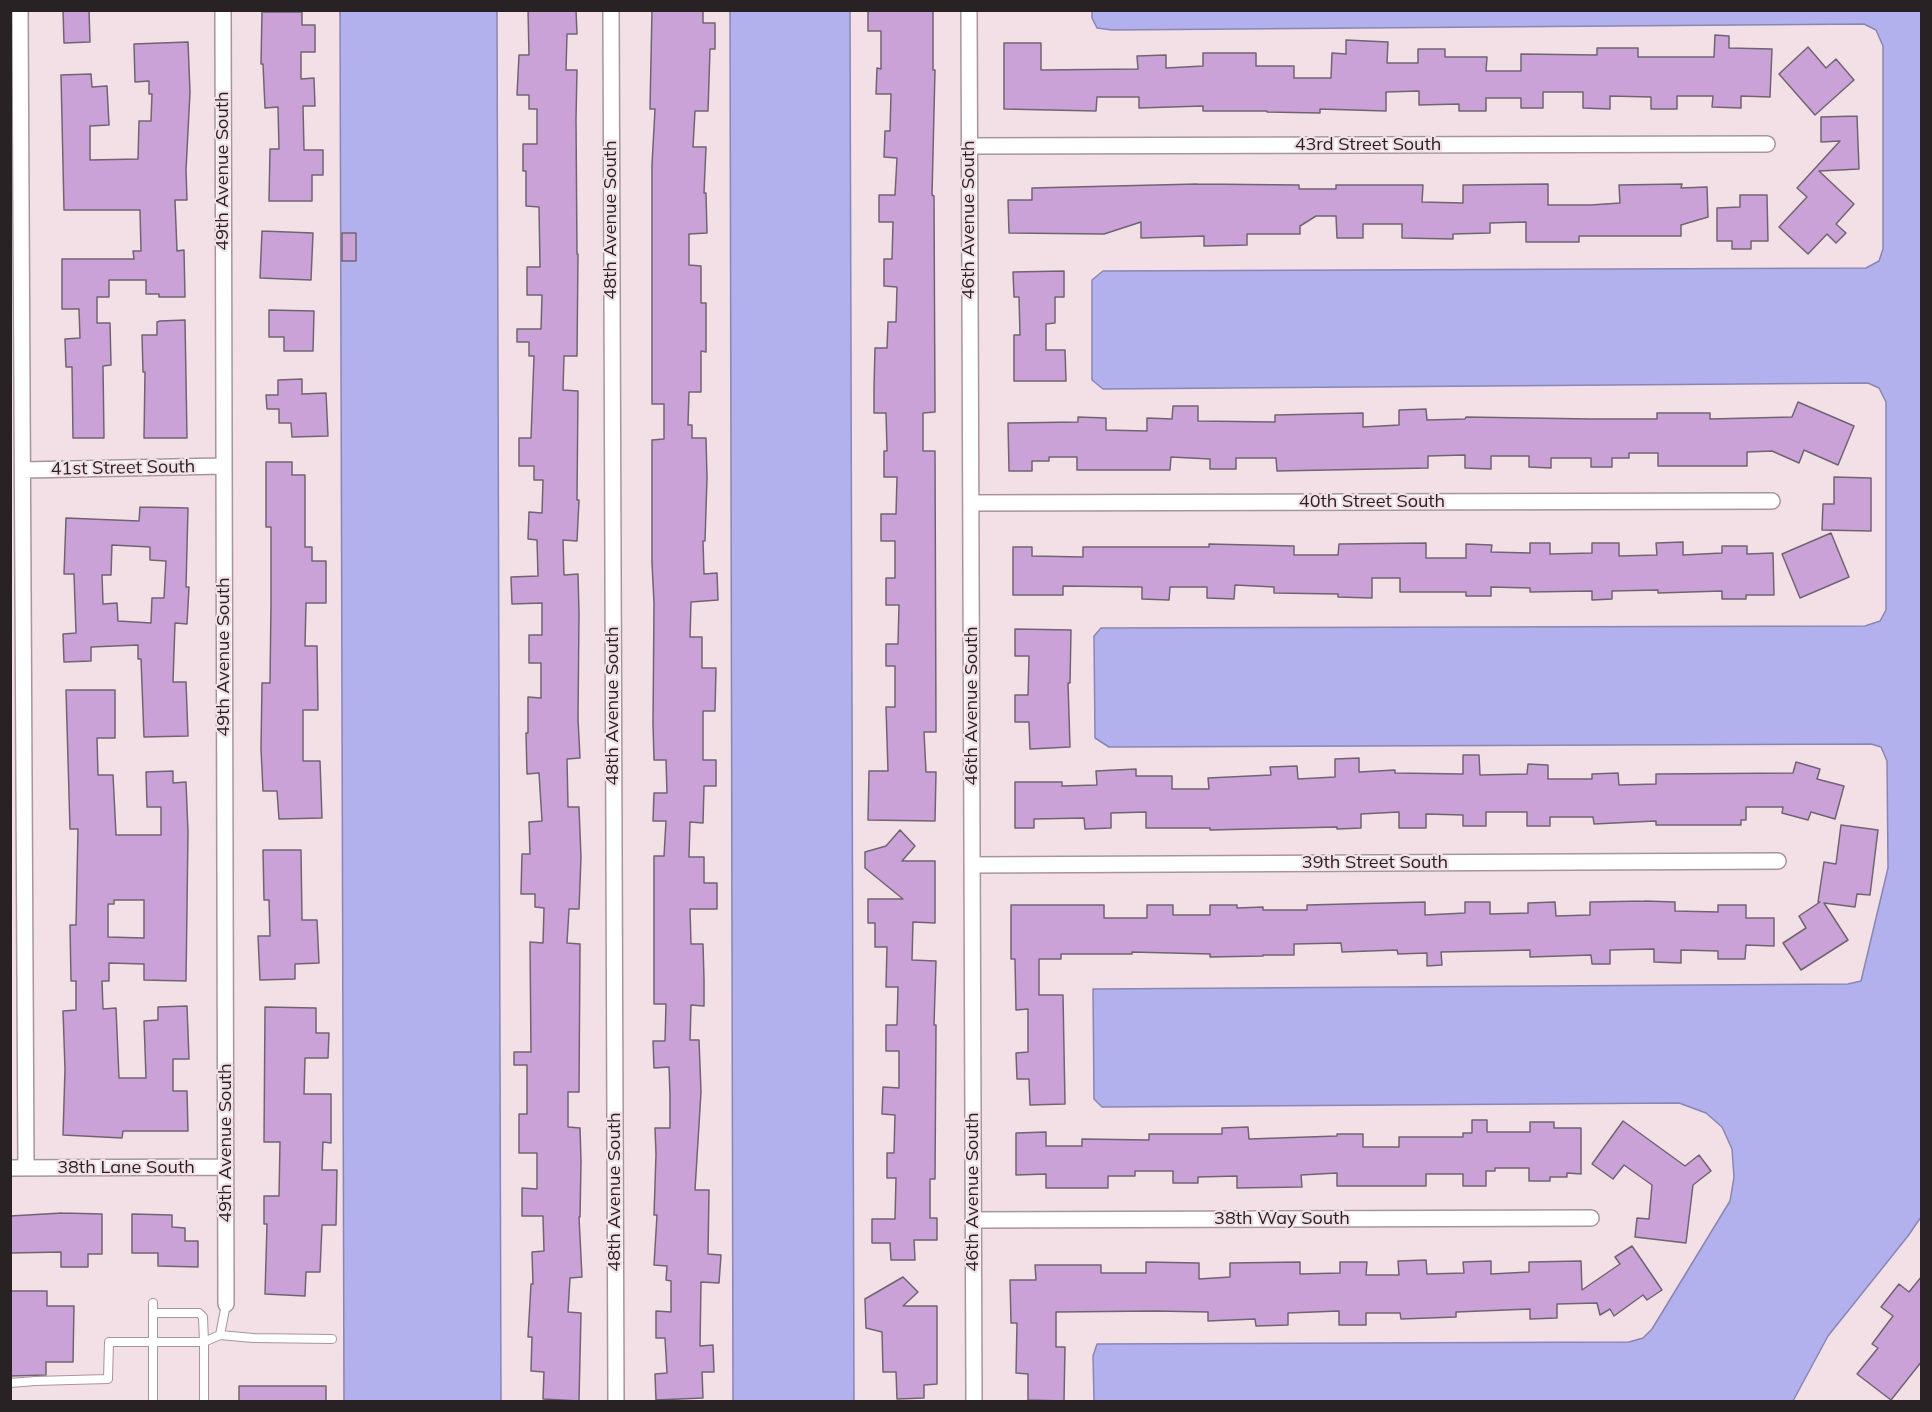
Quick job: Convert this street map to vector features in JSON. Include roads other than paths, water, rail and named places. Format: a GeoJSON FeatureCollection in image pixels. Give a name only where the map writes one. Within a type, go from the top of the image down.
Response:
{"type":"FeatureCollection","features":[{"type":"Feature","properties":{"kind":"street"},"geometry":{"type":"LineString","coordinates":[[18,1168],[16,565],[23,470],[16,368],[15,152],[20,10]]}},
{"type":"Feature","properties":{"kind":"street","name":"49th Avenue South"},"geometry":{"type":"LineString","coordinates":[[223,10],[226,1304]]}},
{"type":"Feature","properties":{"kind":"street","name":"48th Avenue South"},"geometry":{"type":"LineString","coordinates":[[610,10],[616,1401]]}},
{"type":"Feature","properties":{"kind":"street","name":"46th Avenue South"},"geometry":{"type":"LineString","coordinates":[[969,10],[974,1401]]}},
{"type":"Feature","properties":{"kind":"street","name":"43rd Street South"},"geometry":{"type":"LineString","coordinates":[[969,146],[1767,144]]}},
{"type":"Feature","properties":{"kind":"street","name":"41st Street South"},"geometry":{"type":"LineString","coordinates":[[23,470],[223,466]]}},
{"type":"Feature","properties":{"kind":"street","name":"40th Street South"},"geometry":{"type":"LineString","coordinates":[[972,503],[1772,501]]}},
{"type":"Feature","properties":{"kind":"street","name":"39th Street South"},"geometry":{"type":"LineString","coordinates":[[972,865],[1778,861]]}},
{"type":"Feature","properties":{"kind":"street","name":"38th Lane South"},"geometry":{"type":"LineString","coordinates":[[18,1168],[226,1167]]}},
{"type":"Feature","properties":{"kind":"street","name":"38th Way South"},"geometry":{"type":"LineString","coordinates":[[973,1220],[1591,1218]]}},
{"type":"Feature","properties":{"kind":"lane"},"geometry":{"type":"LineString","coordinates":[[153,1304],[153,1401]]}},
{"type":"Feature","properties":{"kind":"lane"},"geometry":{"type":"LineString","coordinates":[[220,1335],[226,1304]]}},
{"type":"Feature","properties":{"kind":"lane"},"geometry":{"type":"LineString","coordinates":[[153,1313],[199,1313],[203,1317],[204,1401]]}},
{"type":"Feature","properties":{"kind":"lane"},"geometry":{"type":"LineString","coordinates":[[10,1383],[108,1379],[108,1342],[204,1342],[220,1335],[253,1338],[332,1339]]}},
{"type":"Feature","properties":{"kind":"water"},"geometry":{"type":"Polygon","coordinates":[[[340,11],[497,11],[501,1401],[344,1401],[340,11]]]}},
{"type":"Feature","properties":{"kind":"water"},"geometry":{"type":"Polygon","coordinates":[[[730,11],[850,11],[854,1401],[733,1401],[730,11]]]}},
{"type":"Feature","properties":{"kind":"water"},"geometry":{"type":"Polygon","coordinates":[[[1092,11],[1921,11],[1921,1217],[1828,1336],[1793,1401],[1094,1401],[1093,1356],[1097,1344],[1629,1342],[1643,1338],[1652,1329],[1730,1201],[1734,1177],[1732,1149],[1722,1127],[1706,1113],[1679,1103],[1102,1107],[1094,1099],[1093,989],[1848,984],[1861,981],[1888,868],[1887,761],[1881,747],[1871,744],[1109,747],[1095,738],[1094,636],[1101,628],[1865,626],[1880,621],[1886,610],[1886,402],[1879,388],[1868,383],[1103,389],[1092,380],[1092,280],[1103,271],[1866,268],[1879,261],[1883,249],[1883,46],[1876,30],[1864,24],[1112,30],[1097,28],[1092,18],[1092,11]]]}}]}
